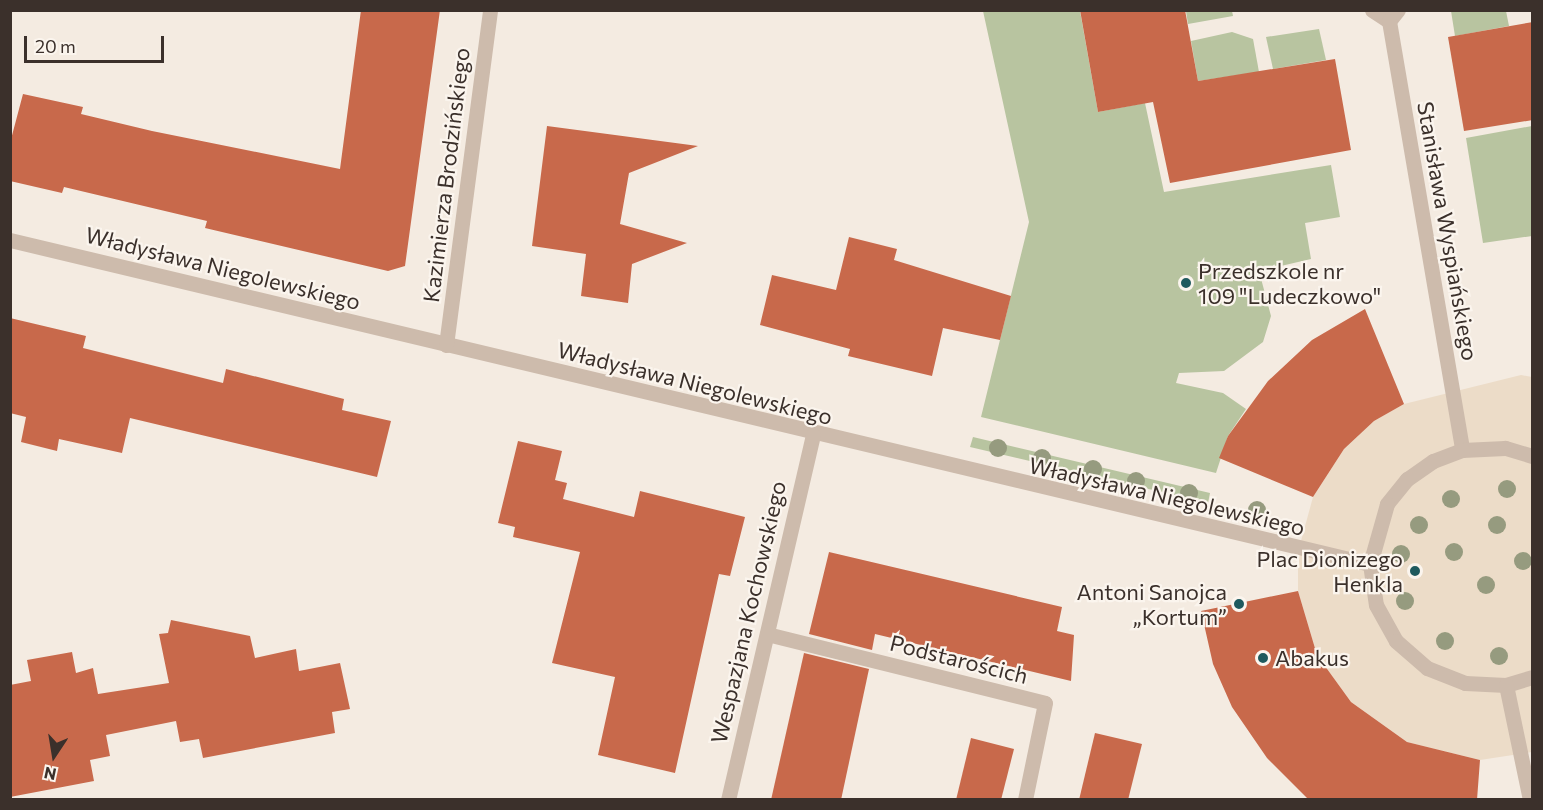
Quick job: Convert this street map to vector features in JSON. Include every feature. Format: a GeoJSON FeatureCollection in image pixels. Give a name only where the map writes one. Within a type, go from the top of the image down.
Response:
{"type":"FeatureCollection","features":[{"type":"Feature","properties":{"kind":"street","name":"Kazimierza Brodzińskiego"},"geometry":{"type":"LineString","coordinates":[[446,345],[490,10]]}},
{"type":"Feature","properties":{"kind":"street","name":"Stanisława Wyspiańskiego"},"geometry":{"type":"LineString","coordinates":[[1372,10],[1393,16],[1462,450]]}},
{"type":"Feature","properties":{"kind":"street","name":"Władysława Niegolewskiego"},"geometry":{"type":"LineString","coordinates":[[10,240],[813,435],[1370,564]]}},
{"type":"Feature","properties":{"kind":"street","name":"Wespazjana Kochowskiego"},"geometry":{"type":"LineString","coordinates":[[728,800],[813,435]]}},
{"type":"Feature","properties":{"kind":"street"},"geometry":{"type":"LineString","coordinates":[[1533,456],[1505,448],[1462,450],[1407,479],[1374,533],[1370,564],[1376,605],[1396,641],[1419,661],[1465,683],[1506,685],[1533,676]]}},
{"type":"Feature","properties":{"kind":"street","name":"Podstarościch"},"geometry":{"type":"LineString","coordinates":[[767,634],[1045,703],[1024,800]]}},
{"type":"Feature","properties":{"kind":"street"},"geometry":{"type":"LineString","coordinates":[[1506,685],[1530,800]]}},
{"type":"Feature","properties":{"kind":"green space","name":"Przedszkole nr 109 \"Ludeczkowo\""},"geometry":{"type":"Polygon","coordinates":[[[983,11],[1080,11],[1098,112],[1145,103],[1164,192],[1331,165],[1340,217],[1305,223],[1311,259],[1259,271],[1271,316],[1263,342],[1224,371],[1179,373],[1176,383],[1223,393],[1246,409],[1228,436],[1216,473],[981,417],[1029,222],[983,11]]]}},
{"type":"Feature","properties":{"kind":"green space"},"geometry":{"type":"Polygon","coordinates":[[[1186,11],[1232,11],[1233,16],[1188,24],[1186,11]]]}},
{"type":"Feature","properties":{"kind":"green space"},"geometry":{"type":"Polygon","coordinates":[[[1451,11],[1506,11],[1509,26],[1455,36],[1451,11]]]}},
{"type":"Feature","properties":{"kind":"green space"},"geometry":{"type":"Polygon","coordinates":[[[1319,29],[1326,60],[1273,69],[1266,37],[1319,29]]]}},
{"type":"Feature","properties":{"kind":"green space"},"geometry":{"type":"Polygon","coordinates":[[[1232,32],[1253,39],[1259,72],[1198,81],[1191,41],[1232,32]]]}},
{"type":"Feature","properties":{"kind":"green space"},"geometry":{"type":"Polygon","coordinates":[[[1532,126],[1532,236],[1483,243],[1466,138],[1532,126]]]}},
{"type":"Feature","properties":{"kind":"green space"},"geometry":{"type":"Polygon","coordinates":[[[973,437],[1210,493],[1208,503],[970,447],[973,437]]]}},
{"type":"Feature","properties":{"kind":"shaded area","name":"Plac Dionizego Henkla"},"geometry":{"type":"Polygon","coordinates":[[[1521,375],[1532,377],[1532,752],[1480,760],[1407,742],[1351,702],[1317,655],[1298,591],[1298,552],[1313,497],[1344,449],[1374,421],[1404,404],[1521,375]]]}},
{"type":"Feature","properties":{"kind":"building"},"geometry":{"type":"Polygon","coordinates":[[[361,10],[440,10],[405,266],[388,271],[205,228],[207,221],[64,187],[62,193],[10,181],[10,143],[23,94],[83,107],[81,114],[152,131],[340,169],[361,10]]]}},
{"type":"Feature","properties":{"kind":"building"},"geometry":{"type":"Polygon","coordinates":[[[1080,10],[1185,10],[1198,81],[1335,59],[1351,150],[1170,183],[1153,102],[1098,112],[1080,10]]]}},
{"type":"Feature","properties":{"kind":"building"},"geometry":{"type":"Polygon","coordinates":[[[1533,22],[1533,120],[1464,131],[1448,37],[1533,22]]]}},
{"type":"Feature","properties":{"kind":"building"},"geometry":{"type":"Polygon","coordinates":[[[547,126],[698,146],[629,173],[620,224],[687,243],[632,264],[628,303],[581,296],[586,254],[532,246],[547,126]]]}},
{"type":"Feature","properties":{"kind":"building"},"geometry":{"type":"Polygon","coordinates":[[[849,237],[897,249],[894,260],[1011,296],[1000,340],[943,328],[932,376],[848,356],[850,349],[760,325],[772,275],[836,290],[849,237]]]}},
{"type":"Feature","properties":{"kind":"building"},"geometry":{"type":"Polygon","coordinates":[[[1365,309],[1404,404],[1374,421],[1344,449],[1313,497],[1219,458],[1228,436],[1268,381],[1312,340],[1365,309]]]}},
{"type":"Feature","properties":{"kind":"building"},"geometry":{"type":"Polygon","coordinates":[[[10,318],[86,336],[83,348],[223,383],[226,369],[344,399],[342,410],[391,421],[377,477],[130,418],[122,453],[59,439],[57,451],[21,442],[26,417],[10,413],[10,318]]]}},
{"type":"Feature","properties":{"kind":"building"},"geometry":{"type":"Polygon","coordinates":[[[518,441],[562,451],[555,480],[567,483],[563,499],[634,517],[640,491],[745,517],[730,576],[719,574],[675,773],[598,755],[615,677],[552,663],[580,552],[513,537],[515,527],[498,523],[518,441]]]}},
{"type":"Feature","properties":{"kind":"building"},"geometry":{"type":"Polygon","coordinates":[[[829,552],[1062,607],[1057,631],[1074,635],[1071,681],[875,634],[872,650],[809,634],[829,552]]]}},
{"type":"Feature","properties":{"kind":"building"},"geometry":{"type":"Polygon","coordinates":[[[1298,591],[1317,655],[1351,702],[1407,742],[1480,760],[1477,800],[1309,800],[1267,758],[1232,707],[1213,664],[1201,611],[1298,591]]]}},
{"type":"Feature","properties":{"kind":"building"},"geometry":{"type":"Polygon","coordinates":[[[171,620],[250,636],[255,658],[296,649],[299,671],[340,663],[350,709],[332,712],[335,733],[203,758],[199,739],[180,742],[176,721],[106,735],[110,756],[90,760],[94,781],[10,797],[10,685],[31,681],[27,660],[72,652],[76,673],[93,668],[98,694],[169,683],[159,634],[168,633],[171,620]]]}},
{"type":"Feature","properties":{"kind":"building"},"geometry":{"type":"Polygon","coordinates":[[[804,653],[869,669],[841,800],[771,800],[804,653]]]}},
{"type":"Feature","properties":{"kind":"building"},"geometry":{"type":"Polygon","coordinates":[[[1095,733],[1142,744],[1128,800],[1079,800],[1095,733]]]}},
{"type":"Feature","properties":{"kind":"building"},"geometry":{"type":"Polygon","coordinates":[[[971,738],[1014,749],[1001,800],[956,800],[971,738]]]}},
{"type":"Feature","properties":{"kind":"place","name":"Przedszkole nr 109 \"Ludeczkowo\""},"geometry":{"type":"Point","coordinates":[1186,283]}},
{"type":"Feature","properties":{"kind":"place","name":"Plac Dionizego Henkla"},"geometry":{"type":"Point","coordinates":[1415,571]}},
{"type":"Feature","properties":{"kind":"place","name":"Antoni Sanojca „Kortum”"},"geometry":{"type":"Point","coordinates":[1239,604]}},
{"type":"Feature","properties":{"kind":"place","name":"Abakus"},"geometry":{"type":"Point","coordinates":[1263,658]}}]}
